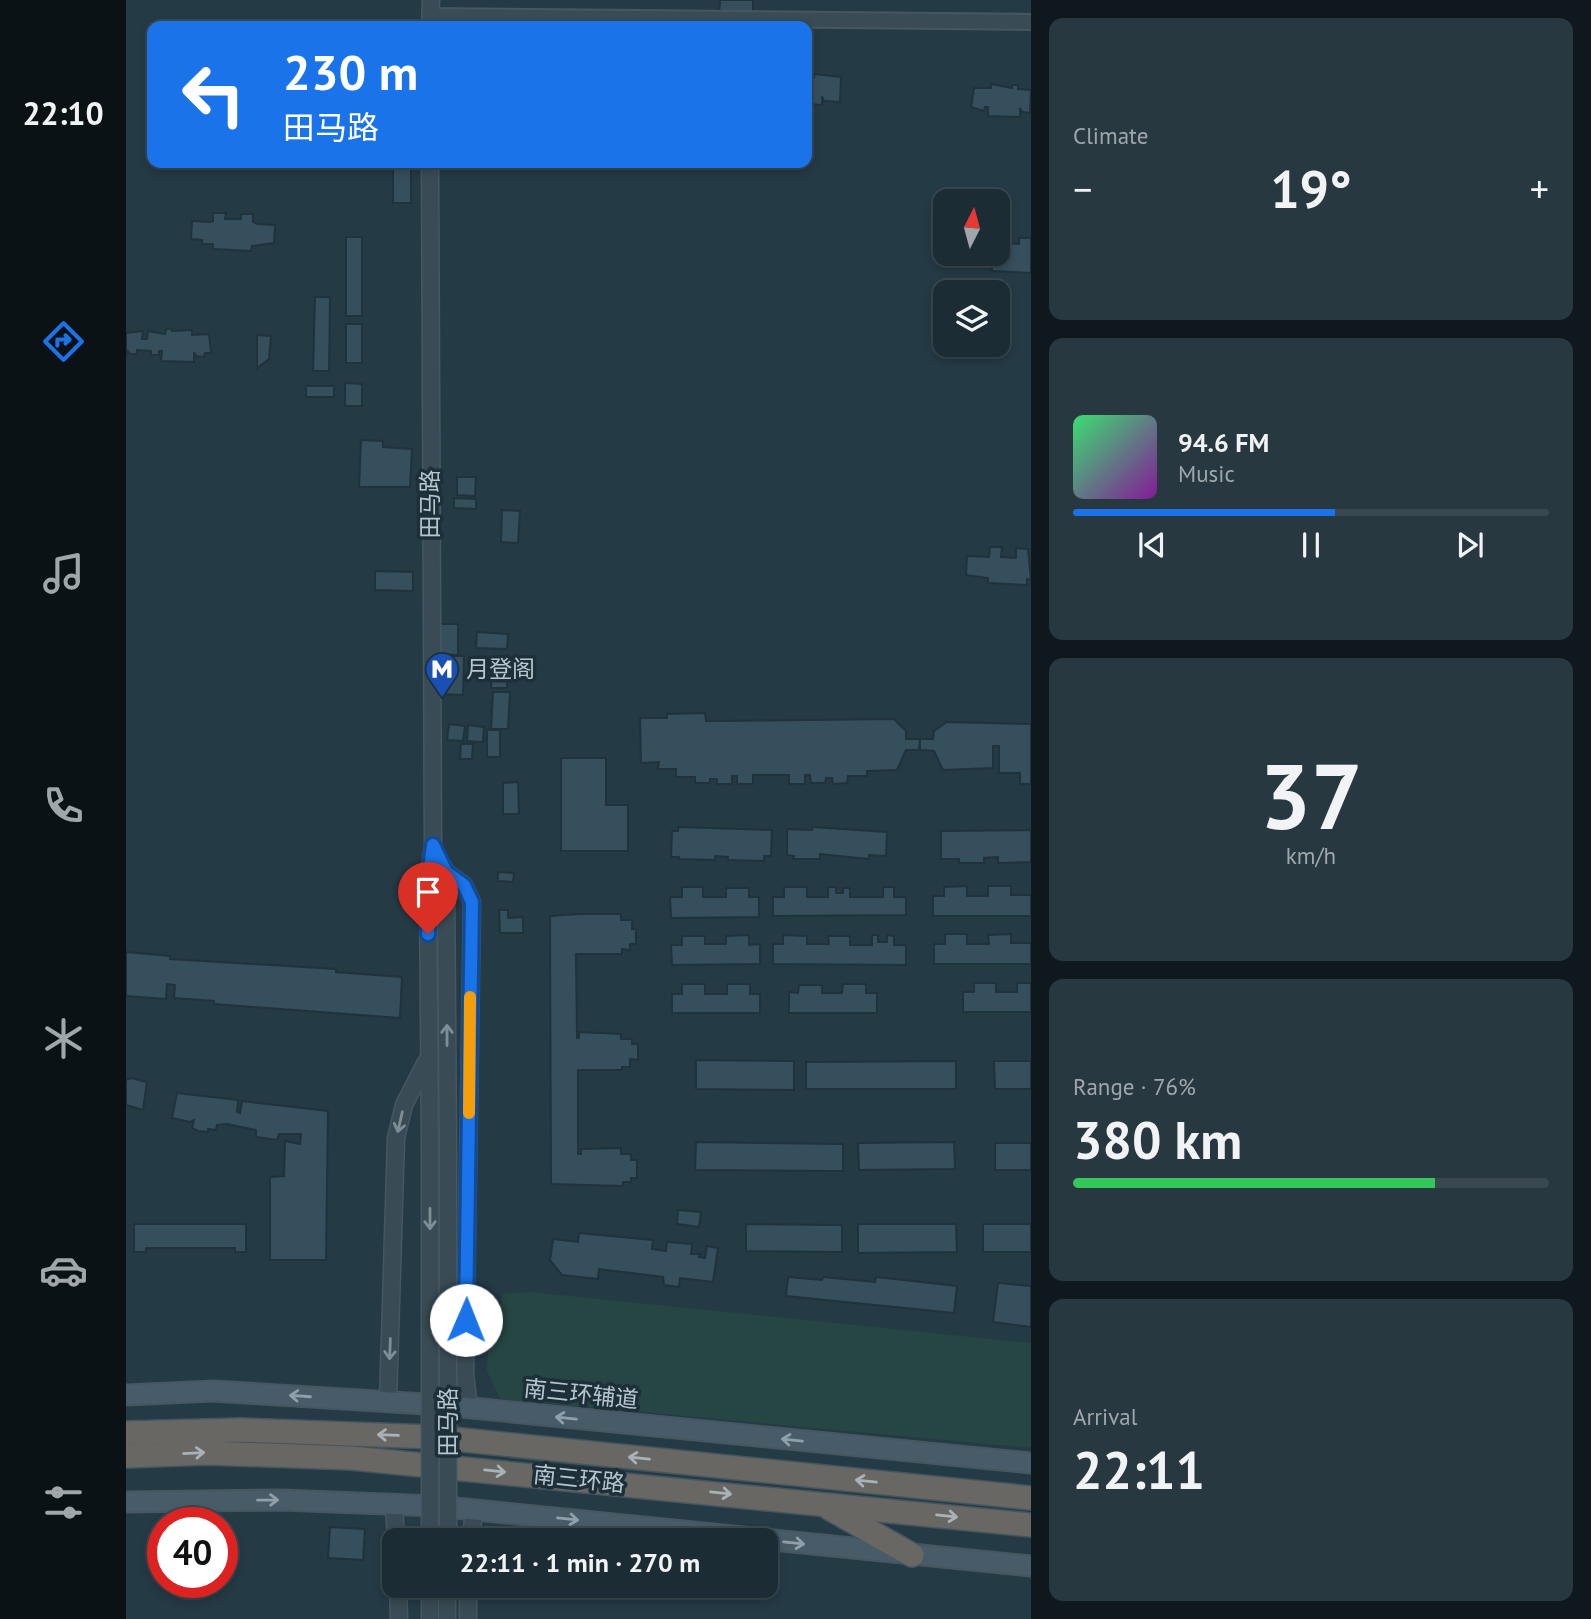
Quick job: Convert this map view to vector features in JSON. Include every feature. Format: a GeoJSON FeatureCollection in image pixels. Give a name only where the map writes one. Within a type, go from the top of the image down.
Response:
{"type":"FeatureCollection","features":[{"type":"Feature","properties":{"kind":"highway","name":"南三环路"},"geometry":{"type":"LineString","coordinates":[[126,1433],[240,1430],[434,1437],[1031,1498]]}},
{"type":"Feature","properties":{"kind":"highway","name":"南三环路"},"geometry":{"type":"LineString","coordinates":[[126,1456],[208,1453],[351,1458],[1031,1525]]}},
{"type":"Feature","properties":{"kind":"highway"},"geometry":{"type":"LineString","coordinates":[[820,1503],[912,1555]]}},
{"type":"Feature","properties":{"kind":"main road","name":"南三环辅道"},"geometry":{"type":"LineString","coordinates":[[126,1395],[214,1391],[469,1408],[1031,1464]]}},
{"type":"Feature","properties":{"kind":"main road"},"geometry":{"type":"LineString","coordinates":[[126,1503],[282,1500],[474,1509],[1031,1566]]}},
{"type":"Feature","properties":{"kind":"street"},"geometry":{"type":"LineString","coordinates":[[430,14],[1031,22]]}},
{"type":"Feature","properties":{"kind":"street","name":"田马路"},"geometry":{"type":"LineString","coordinates":[[430,168],[429,536],[433,845],[428,884],[430,1528]]}},
{"type":"Feature","properties":{"kind":"street","name":"田马路"},"geometry":{"type":"LineString","coordinates":[[433,845],[446,872],[447,1528]]}},
{"type":"Feature","properties":{"kind":"street"},"geometry":{"type":"LineString","coordinates":[[446,872],[464,885],[472,902],[465,1375],[469,1408]]}},
{"type":"Feature","properties":{"kind":"street"},"geometry":{"type":"LineString","coordinates":[[388,1402],[396,1138],[404,1105],[428,1060]]}},
{"type":"Feature","properties":{"kind":"street"},"geometry":{"type":"LineString","coordinates":[[394,1504],[395,1528]]}},
{"type":"Feature","properties":{"kind":"street"},"geometry":{"type":"LineString","coordinates":[[472,1528],[474,1509]]}},
{"type":"Feature","properties":{"kind":"street"},"geometry":{"type":"LineString","coordinates":[[398,1598],[399,1619]]}},
{"type":"Feature","properties":{"kind":"street"},"geometry":{"type":"LineString","coordinates":[[430,1598],[430,1619]]}},
{"type":"Feature","properties":{"kind":"street"},"geometry":{"type":"LineString","coordinates":[[447,1598],[447,1619]]}},
{"type":"Feature","properties":{"kind":"street"},"geometry":{"type":"LineString","coordinates":[[468,1598],[468,1619]]}},
{"type":"Feature","properties":{"kind":"green space"},"geometry":{"type":"Polygon","coordinates":[[[530,1292],[1031,1343],[1031,1448],[500,1399],[487,1371],[491,1305],[502,1306],[502,1294],[530,1292]]]}},
{"type":"Feature","properties":{"kind":"building"},"geometry":{"type":"Polygon","coordinates":[[[720,0],[753,0],[753,16],[719,15],[720,0]]]}},
{"type":"Feature","properties":{"kind":"building"},"geometry":{"type":"Polygon","coordinates":[[[814,74],[841,77],[840,102],[824,101],[822,96],[822,105],[812,104],[814,74]]]}},
{"type":"Feature","properties":{"kind":"building"},"geometry":{"type":"Polygon","coordinates":[[[991,84],[1012,88],[1012,85],[1018,85],[1018,89],[1031,90],[1030,113],[1022,112],[1020,108],[1020,117],[988,116],[988,107],[985,107],[984,111],[971,107],[974,88],[991,88],[991,84]]]}},
{"type":"Feature","properties":{"kind":"building"},"geometry":{"type":"Polygon","coordinates":[[[393,168],[411,168],[411,203],[393,203],[393,168]]]}},
{"type":"Feature","properties":{"kind":"building"},"geometry":{"type":"Polygon","coordinates":[[[213,213],[226,213],[225,219],[241,219],[241,214],[253,214],[253,222],[257,224],[275,225],[274,243],[252,246],[251,251],[213,249],[213,244],[202,244],[202,240],[191,239],[192,221],[213,221],[213,213]]]}},
{"type":"Feature","properties":{"kind":"building"},"geometry":{"type":"Polygon","coordinates":[[[346,237],[362,237],[362,316],[346,316],[346,237]]]}},
{"type":"Feature","properties":{"kind":"building"},"geometry":{"type":"Polygon","coordinates":[[[1019,238],[1031,238],[1031,273],[981,268],[1010,266],[1010,243],[1019,244],[1019,238]]]}},
{"type":"Feature","properties":{"kind":"building"},"geometry":{"type":"Polygon","coordinates":[[[315,297],[330,297],[329,371],[313,371],[315,297]]]}},
{"type":"Feature","properties":{"kind":"building"},"geometry":{"type":"Polygon","coordinates":[[[346,324],[362,324],[362,363],[346,363],[346,324]]]}},
{"type":"Feature","properties":{"kind":"building"},"geometry":{"type":"Polygon","coordinates":[[[166,329],[192,330],[192,335],[209,334],[211,353],[205,353],[204,357],[196,356],[194,352],[194,362],[161,361],[162,351],[159,351],[159,355],[151,355],[151,351],[137,350],[137,354],[130,354],[127,350],[126,359],[126,333],[143,331],[142,339],[147,339],[148,331],[165,334],[166,329]]]}},
{"type":"Feature","properties":{"kind":"building"},"geometry":{"type":"Polygon","coordinates":[[[257,335],[271,336],[269,359],[257,368],[257,335]]]}},
{"type":"Feature","properties":{"kind":"building"},"geometry":{"type":"Polygon","coordinates":[[[345,383],[362,384],[362,406],[345,406],[345,383]]]}},
{"type":"Feature","properties":{"kind":"building"},"geometry":{"type":"Polygon","coordinates":[[[306,386],[334,386],[334,397],[306,397],[306,386]]]}},
{"type":"Feature","properties":{"kind":"building"},"geometry":{"type":"Polygon","coordinates":[[[361,440],[383,441],[383,447],[412,449],[410,487],[359,487],[361,440]]]}},
{"type":"Feature","properties":{"kind":"building"},"geometry":{"type":"Polygon","coordinates":[[[457,477],[476,477],[475,496],[457,495],[457,477]]]}},
{"type":"Feature","properties":{"kind":"building"},"geometry":{"type":"Polygon","coordinates":[[[454,498],[476,499],[476,509],[454,508],[454,498]]]}},
{"type":"Feature","properties":{"kind":"building"},"geometry":{"type":"Polygon","coordinates":[[[502,510],[520,511],[518,543],[501,542],[502,510]]]}},
{"type":"Feature","properties":{"kind":"building"},"geometry":{"type":"Polygon","coordinates":[[[990,547],[1002,547],[1001,557],[1016,558],[1016,548],[1028,549],[1031,580],[1027,579],[1027,585],[988,583],[988,578],[966,575],[967,556],[989,557],[990,547]]]}},
{"type":"Feature","properties":{"kind":"building"},"geometry":{"type":"Polygon","coordinates":[[[375,571],[413,572],[413,591],[375,590],[375,571]]]}},
{"type":"Feature","properties":{"kind":"building"},"geometry":{"type":"Polygon","coordinates":[[[438,624],[458,624],[458,655],[437,654],[438,624]]]}},
{"type":"Feature","properties":{"kind":"building"},"geometry":{"type":"Polygon","coordinates":[[[477,632],[508,634],[507,649],[476,648],[477,632]]]}},
{"type":"Feature","properties":{"kind":"building"},"geometry":{"type":"Polygon","coordinates":[[[440,656],[464,656],[463,695],[440,694],[440,656]]]}},
{"type":"Feature","properties":{"kind":"building"},"geometry":{"type":"Polygon","coordinates":[[[492,656],[507,657],[507,688],[491,688],[492,656]]]}},
{"type":"Feature","properties":{"kind":"building"},"geometry":{"type":"Polygon","coordinates":[[[493,692],[510,692],[508,729],[491,729],[493,692]]]}},
{"type":"Feature","properties":{"kind":"building"},"geometry":{"type":"Polygon","coordinates":[[[705,713],[706,721],[894,719],[906,731],[906,739],[920,739],[919,750],[906,750],[897,770],[867,771],[867,776],[848,776],[847,783],[833,784],[832,778],[826,778],[825,783],[811,783],[810,775],[805,775],[805,784],[789,784],[789,775],[753,775],[753,784],[737,784],[737,776],[732,776],[732,784],[717,784],[717,779],[710,779],[710,783],[695,783],[695,777],[676,777],[676,769],[658,769],[659,762],[641,763],[640,718],[705,713]]]}},
{"type":"Feature","properties":{"kind":"building"},"geometry":{"type":"Polygon","coordinates":[[[947,722],[1031,724],[1031,784],[1020,784],[1020,773],[999,773],[999,746],[993,746],[993,768],[943,770],[934,751],[920,750],[920,739],[933,739],[934,731],[947,722]]]}},
{"type":"Feature","properties":{"kind":"building"},"geometry":{"type":"Polygon","coordinates":[[[449,724],[465,726],[463,741],[447,740],[449,724]]]}},
{"type":"Feature","properties":{"kind":"building"},"geometry":{"type":"Polygon","coordinates":[[[468,725],[484,727],[483,742],[467,741],[468,725]]]}},
{"type":"Feature","properties":{"kind":"building"},"geometry":{"type":"Polygon","coordinates":[[[487,730],[500,730],[500,757],[487,757],[487,730]]]}},
{"type":"Feature","properties":{"kind":"building"},"geometry":{"type":"Polygon","coordinates":[[[461,744],[473,744],[472,759],[460,759],[461,744]]]}},
{"type":"Feature","properties":{"kind":"building"},"geometry":{"type":"Polygon","coordinates":[[[561,758],[606,758],[606,805],[628,805],[628,851],[561,851],[561,758]]]}},
{"type":"Feature","properties":{"kind":"building"},"geometry":{"type":"Polygon","coordinates":[[[518,782],[519,814],[503,814],[503,783],[518,782]]]}},
{"type":"Feature","properties":{"kind":"building"},"geometry":{"type":"Polygon","coordinates":[[[678,827],[772,830],[771,856],[764,856],[764,861],[728,860],[728,857],[715,856],[715,860],[671,857],[672,831],[678,831],[678,827]]]}},
{"type":"Feature","properties":{"kind":"building"},"geometry":{"type":"Polygon","coordinates":[[[812,827],[887,832],[886,856],[869,855],[869,859],[820,854],[820,859],[793,859],[794,856],[787,855],[787,829],[812,830],[812,827]]]}},
{"type":"Feature","properties":{"kind":"building"},"geometry":{"type":"Polygon","coordinates":[[[1031,830],[1031,862],[998,863],[998,857],[984,858],[984,863],[959,863],[959,859],[941,859],[941,831],[1031,830]]]}},
{"type":"Feature","properties":{"kind":"building"},"geometry":{"type":"Polygon","coordinates":[[[498,872],[514,873],[513,882],[498,881],[498,872]]]}},
{"type":"Feature","properties":{"kind":"building"},"geometry":{"type":"Polygon","coordinates":[[[967,886],[967,896],[988,896],[988,886],[1011,886],[1011,895],[1031,895],[1031,916],[933,916],[933,896],[944,896],[944,887],[967,886]]]}},
{"type":"Feature","properties":{"kind":"building"},"geometry":{"type":"Polygon","coordinates":[[[682,887],[703,887],[703,897],[726,897],[726,888],[749,888],[749,897],[759,897],[759,917],[671,918],[670,897],[682,897],[682,887]]]}},
{"type":"Feature","properties":{"kind":"building"},"geometry":{"type":"Polygon","coordinates":[[[784,887],[807,887],[807,897],[828,897],[828,887],[836,887],[836,893],[843,893],[843,888],[850,888],[850,897],[883,897],[883,887],[894,887],[894,897],[906,897],[906,915],[773,916],[773,897],[784,897],[784,887]]]}},
{"type":"Feature","properties":{"kind":"building"},"geometry":{"type":"Polygon","coordinates":[[[499,910],[508,910],[508,918],[523,917],[523,933],[500,933],[499,910]]]}},
{"type":"Feature","properties":{"kind":"building"},"geometry":{"type":"Polygon","coordinates":[[[621,914],[621,920],[632,920],[632,929],[636,929],[636,944],[630,944],[630,950],[622,949],[622,954],[576,954],[577,1038],[579,1032],[621,1034],[621,1039],[632,1039],[632,1044],[638,1044],[638,1060],[630,1059],[630,1067],[622,1067],[622,1070],[578,1070],[578,1154],[581,1154],[581,1149],[621,1148],[621,1154],[631,1154],[631,1160],[637,1160],[637,1178],[631,1178],[631,1182],[623,1182],[623,1186],[551,1184],[550,916],[621,914]]]}},
{"type":"Feature","properties":{"kind":"building"},"geometry":{"type":"Polygon","coordinates":[[[945,934],[967,934],[967,944],[989,944],[988,935],[1011,934],[1011,943],[1031,943],[1031,964],[934,964],[934,944],[945,944],[945,934]]]}},
{"type":"Feature","properties":{"kind":"building"},"geometry":{"type":"Polygon","coordinates":[[[749,935],[749,945],[760,944],[760,964],[672,965],[671,945],[682,945],[682,936],[705,936],[705,944],[726,944],[726,936],[749,935]]]}},
{"type":"Feature","properties":{"kind":"building"},"geometry":{"type":"Polygon","coordinates":[[[783,935],[807,936],[807,944],[829,944],[828,936],[850,936],[850,945],[872,945],[872,935],[878,935],[878,942],[887,942],[887,935],[894,936],[894,945],[906,945],[906,965],[773,964],[773,944],[783,944],[783,935]]]}},
{"type":"Feature","properties":{"kind":"building"},"geometry":{"type":"Polygon","coordinates":[[[126,952],[170,956],[170,959],[336,969],[336,972],[402,977],[400,1018],[214,1004],[214,1001],[174,998],[175,985],[167,984],[166,999],[126,996],[126,952]]]}},
{"type":"Feature","properties":{"kind":"building"},"geometry":{"type":"Polygon","coordinates":[[[974,983],[996,983],[996,992],[1017,992],[1017,983],[1031,983],[1031,1012],[963,1012],[963,992],[974,992],[974,983]]]}},
{"type":"Feature","properties":{"kind":"building"},"geometry":{"type":"Polygon","coordinates":[[[682,984],[705,984],[705,994],[727,994],[727,984],[750,984],[750,994],[760,994],[760,1013],[672,1013],[672,994],[682,994],[682,984]]]}},
{"type":"Feature","properties":{"kind":"building"},"geometry":{"type":"Polygon","coordinates":[[[843,984],[866,984],[866,993],[877,993],[877,1013],[789,1013],[789,992],[798,993],[799,985],[822,985],[822,993],[842,993],[843,984]]]}},
{"type":"Feature","properties":{"kind":"building"},"geometry":{"type":"Polygon","coordinates":[[[696,1060],[794,1061],[794,1090],[696,1089],[696,1060]]]}},
{"type":"Feature","properties":{"kind":"building"},"geometry":{"type":"Polygon","coordinates":[[[956,1061],[956,1089],[806,1089],[806,1062],[956,1061]]]}},
{"type":"Feature","properties":{"kind":"building"},"geometry":{"type":"Polygon","coordinates":[[[994,1061],[1031,1061],[1031,1089],[995,1089],[994,1061]]]}},
{"type":"Feature","properties":{"kind":"building"},"geometry":{"type":"Polygon","coordinates":[[[131,1078],[147,1082],[143,1110],[126,1105],[126,1080],[131,1078]]]}},
{"type":"Feature","properties":{"kind":"building"},"geometry":{"type":"Polygon","coordinates":[[[177,1093],[238,1100],[237,1112],[240,1113],[242,1101],[328,1111],[326,1260],[270,1260],[270,1177],[284,1176],[285,1141],[300,1144],[301,1134],[279,1134],[277,1140],[256,1137],[256,1130],[227,1124],[217,1125],[216,1130],[208,1129],[208,1132],[198,1131],[192,1128],[194,1120],[190,1122],[172,1118],[177,1093]]]}},
{"type":"Feature","properties":{"kind":"building"},"geometry":{"type":"Polygon","coordinates":[[[696,1142],[843,1144],[843,1171],[695,1170],[696,1142]]]}},
{"type":"Feature","properties":{"kind":"building"},"geometry":{"type":"Polygon","coordinates":[[[954,1142],[955,1169],[859,1170],[858,1143],[954,1142]]]}},
{"type":"Feature","properties":{"kind":"building"},"geometry":{"type":"Polygon","coordinates":[[[995,1143],[1031,1143],[1031,1170],[995,1170],[995,1143]]]}},
{"type":"Feature","properties":{"kind":"building"},"geometry":{"type":"Polygon","coordinates":[[[678,1210],[701,1212],[699,1227],[677,1224],[678,1210]]]}},
{"type":"Feature","properties":{"kind":"building"},"geometry":{"type":"Polygon","coordinates":[[[134,1224],[246,1224],[246,1252],[235,1252],[235,1248],[146,1248],[146,1252],[134,1252],[134,1224]]]}},
{"type":"Feature","properties":{"kind":"building"},"geometry":{"type":"Polygon","coordinates":[[[746,1224],[842,1225],[842,1252],[746,1251],[746,1224]]]}},
{"type":"Feature","properties":{"kind":"building"},"geometry":{"type":"Polygon","coordinates":[[[858,1224],[956,1224],[957,1252],[858,1253],[858,1224]]]}},
{"type":"Feature","properties":{"kind":"building"},"geometry":{"type":"Polygon","coordinates":[[[983,1224],[1031,1224],[1031,1252],[983,1252],[983,1224]]]}},
{"type":"Feature","properties":{"kind":"building"},"geometry":{"type":"Polygon","coordinates":[[[579,1233],[653,1240],[652,1249],[666,1251],[667,1242],[692,1244],[691,1254],[700,1254],[699,1257],[705,1258],[707,1246],[718,1248],[713,1282],[680,1278],[679,1287],[664,1285],[663,1277],[599,1269],[598,1279],[562,1275],[550,1260],[553,1239],[578,1242],[579,1233]]]}},
{"type":"Feature","properties":{"kind":"building"},"geometry":{"type":"Polygon","coordinates":[[[788,1277],[875,1282],[876,1277],[957,1286],[954,1313],[786,1296],[788,1277]]]}},
{"type":"Feature","properties":{"kind":"building"},"geometry":{"type":"Polygon","coordinates":[[[998,1283],[1031,1286],[1031,1327],[993,1322],[998,1283]]]}},
{"type":"Feature","properties":{"kind":"building"},"geometry":{"type":"Polygon","coordinates":[[[330,1527],[365,1529],[363,1560],[328,1558],[330,1527]]]}},
{"type":"Feature","properties":{"kind":"slow traffic"},"geometry":{"type":"LineString","coordinates":[[469,1113],[470,997]]}},
{"type":"Feature","properties":{"kind":"place","name":"月登阁"},"geometry":{"type":"Point","coordinates":[442,699]}},
{"type":"Feature","properties":{"kind":"route"},"geometry":{"type":"LineString","coordinates":[[428,934],[428,884],[433,845],[446,872],[464,885],[472,902],[466,1320]]}}]}
